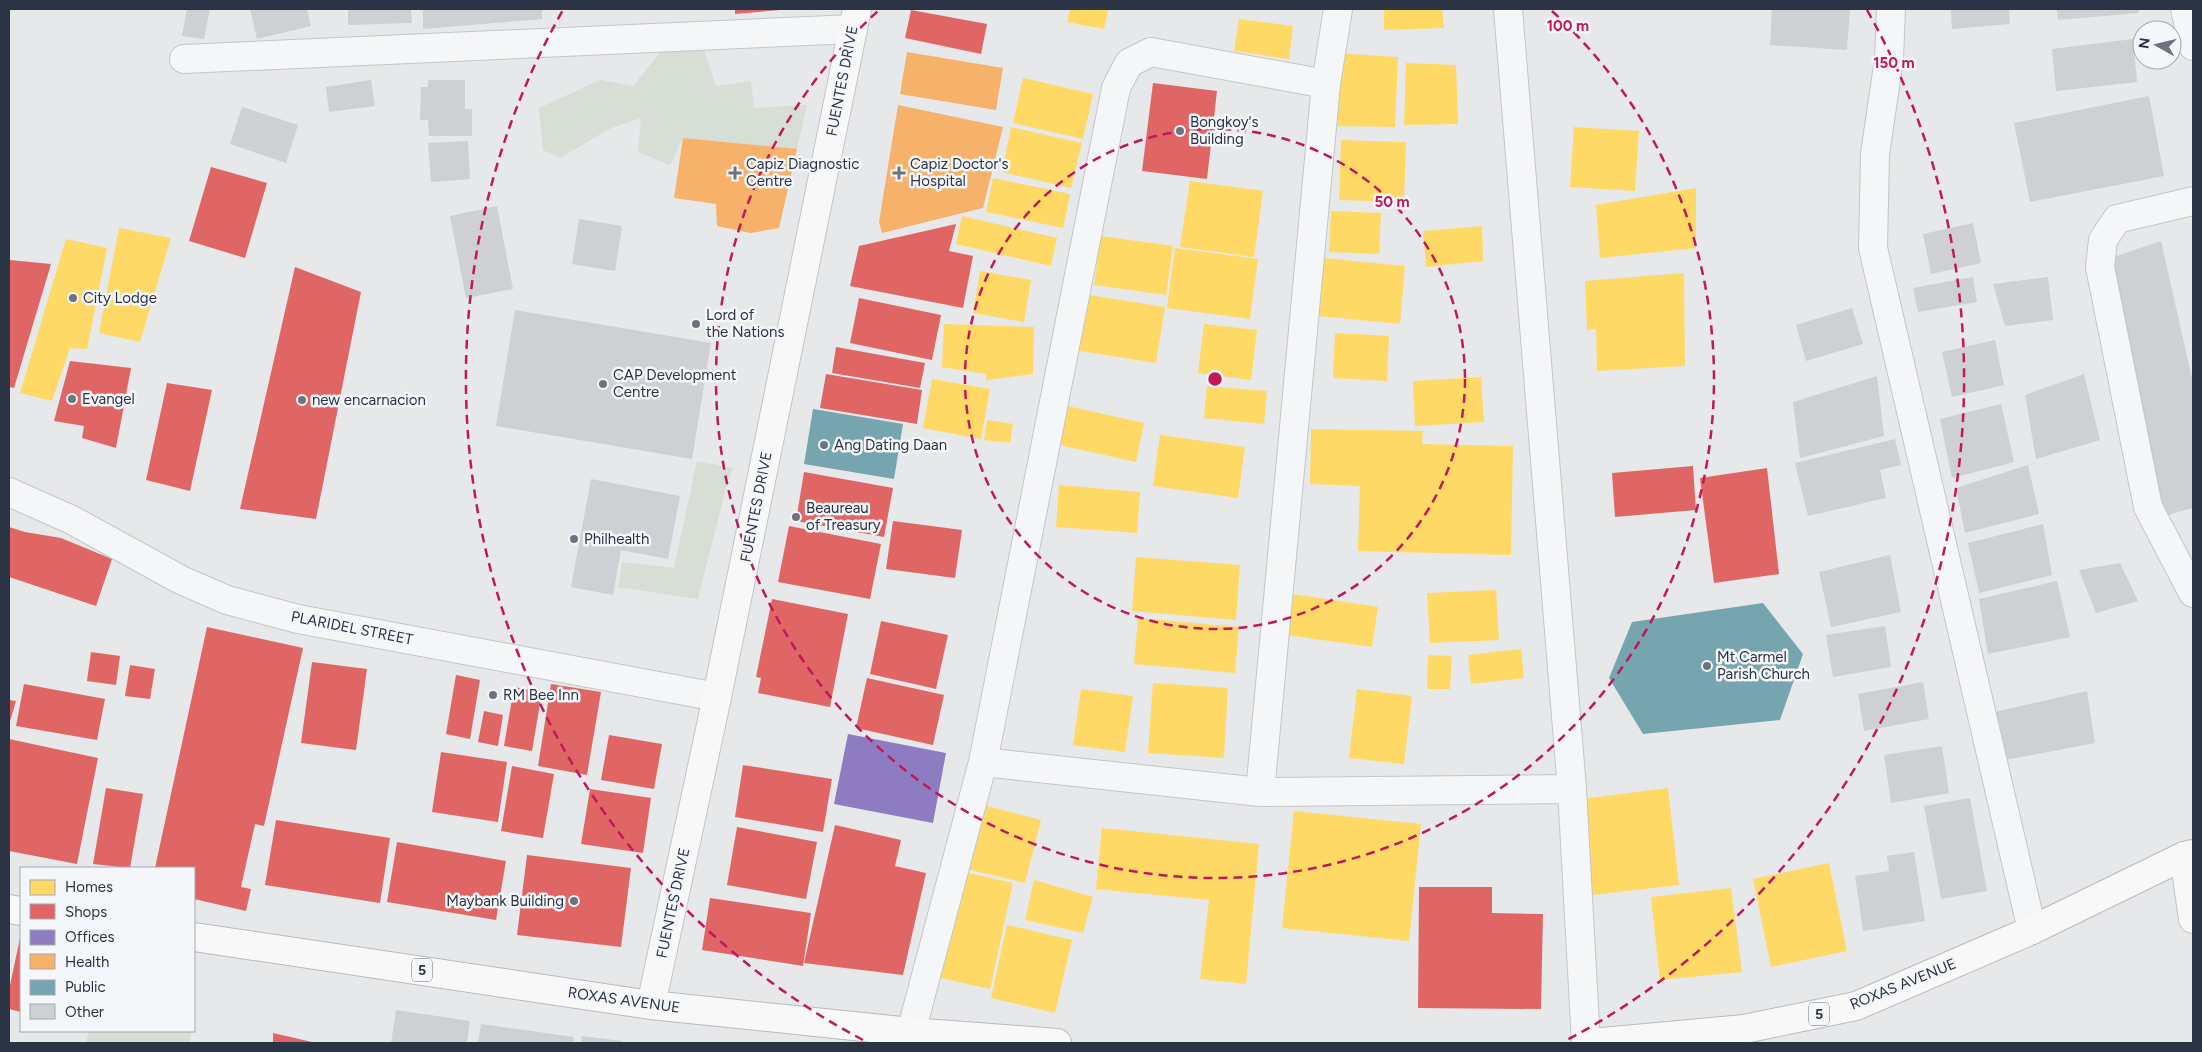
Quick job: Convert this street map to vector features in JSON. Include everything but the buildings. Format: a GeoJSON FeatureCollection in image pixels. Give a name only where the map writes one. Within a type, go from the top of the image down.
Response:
{"type":"FeatureCollection","features":[{"type":"Feature","properties":{"kind":"main road","name":"FUENTES DRIVE"},"geometry":{"type":"LineString","coordinates":[[651,1005],[717,697],[855,19]]}},
{"type":"Feature","properties":{"kind":"main road","name":"ROXAS AVENUE"},"geometry":{"type":"LineString","coordinates":[[1591,1043],[1744,1029],[1856,1006],[2032,930],[2188,855]]}},
{"type":"Feature","properties":{"kind":"main road"},"geometry":{"type":"LineString","coordinates":[[2188,855],[2193,919]]}},
{"type":"Feature","properties":{"kind":"main road","name":"ROXAS AVENUE"},"geometry":{"type":"LineString","coordinates":[[195,937],[651,1005],[911,1032],[1057,1043]]}},
{"type":"Feature","properties":{"kind":"street"},"geometry":{"type":"LineString","coordinates":[[1260,792],[1326,84],[1338,9]]}},
{"type":"Feature","properties":{"kind":"street"},"geometry":{"type":"LineString","coordinates":[[1508,9],[1572,789],[1586,1043]]}},
{"type":"Feature","properties":{"kind":"street"},"geometry":{"type":"LineString","coordinates":[[1891,9],[1889,59],[1875,154],[1873,248],[2032,930]]}},
{"type":"Feature","properties":{"kind":"street"},"geometry":{"type":"LineString","coordinates":[[2185,9],[2193,46]]}},
{"type":"Feature","properties":{"kind":"street"},"geometry":{"type":"LineString","coordinates":[[184,60],[855,19]]}},
{"type":"Feature","properties":{"kind":"street"},"geometry":{"type":"LineString","coordinates":[[911,1032],[982,762],[1114,98],[1120,80],[1129,62],[1151,52],[1326,84]]}},
{"type":"Feature","properties":{"kind":"street"},"geometry":{"type":"LineString","coordinates":[[2193,201],[2117,219],[2103,240],[2100,266],[2148,507],[2193,593]]}},
{"type":"Feature","properties":{"kind":"street","name":"PLARIDEL STREET"},"geometry":{"type":"LineString","coordinates":[[9,492],[72,520],[173,575],[227,600],[298,619],[717,697]]}},
{"type":"Feature","properties":{"kind":"street"},"geometry":{"type":"LineString","coordinates":[[982,762],[1260,792],[1572,789]]}},
{"type":"Feature","properties":{"kind":"shaded area"},"geometry":{"type":"Polygon","coordinates":[[[701,41],[716,86],[751,81],[754,108],[807,105],[797,149],[683,138],[670,165],[638,152],[641,118],[611,128],[560,158],[543,150],[539,108],[600,80],[633,86],[663,49],[701,41]]]}},
{"type":"Feature","properties":{"kind":"shaded area"},"geometry":{"type":"Polygon","coordinates":[[[697,461],[733,468],[727,484],[698,599],[618,587],[622,562],[674,568],[697,461]]]}},
{"type":"Feature","properties":{"kind":"shaded area"},"geometry":{"type":"Polygon","coordinates":[[[89,1032],[192,1032],[189,1043],[86,1043],[89,1032]]]}},
{"type":"Feature","properties":{"kind":"place","name":"Bongkoy's Building"},"geometry":{"type":"Point","coordinates":[1180,131]}},
{"type":"Feature","properties":{"kind":"place","name":"Capiz Diagnostic Centre"},"geometry":{"type":"Point","coordinates":[735,173]}},
{"type":"Feature","properties":{"kind":"place","name":"Capiz Doctor's Hospital"},"geometry":{"type":"Point","coordinates":[899,173]}},
{"type":"Feature","properties":{"kind":"place","name":"City Lodge"},"geometry":{"type":"Point","coordinates":[73,298]}},
{"type":"Feature","properties":{"kind":"place","name":"Lord of the Nations"},"geometry":{"type":"Point","coordinates":[696,324]}},
{"type":"Feature","properties":{"kind":"place","name":"CAP Development Centre"},"geometry":{"type":"Point","coordinates":[603,384]}},
{"type":"Feature","properties":{"kind":"place","name":"Evangel"},"geometry":{"type":"Point","coordinates":[72,399]}},
{"type":"Feature","properties":{"kind":"place","name":"new encarnacion"},"geometry":{"type":"Point","coordinates":[302,400]}},
{"type":"Feature","properties":{"kind":"place","name":"Ang Dating Daan"},"geometry":{"type":"Point","coordinates":[824,445]}},
{"type":"Feature","properties":{"kind":"place","name":"Beaureau of Treasury"},"geometry":{"type":"Point","coordinates":[796,517]}},
{"type":"Feature","properties":{"kind":"place","name":"Philhealth"},"geometry":{"type":"Point","coordinates":[574,539]}},
{"type":"Feature","properties":{"kind":"place","name":"Mt Carmel Parish Church"},"geometry":{"type":"Point","coordinates":[1707,666]}},
{"type":"Feature","properties":{"kind":"place","name":"RM Bee Inn"},"geometry":{"type":"Point","coordinates":[493,695]}},
{"type":"Feature","properties":{"kind":"place","name":"Maybank Building"},"geometry":{"type":"Point","coordinates":[574,901]}}]}
